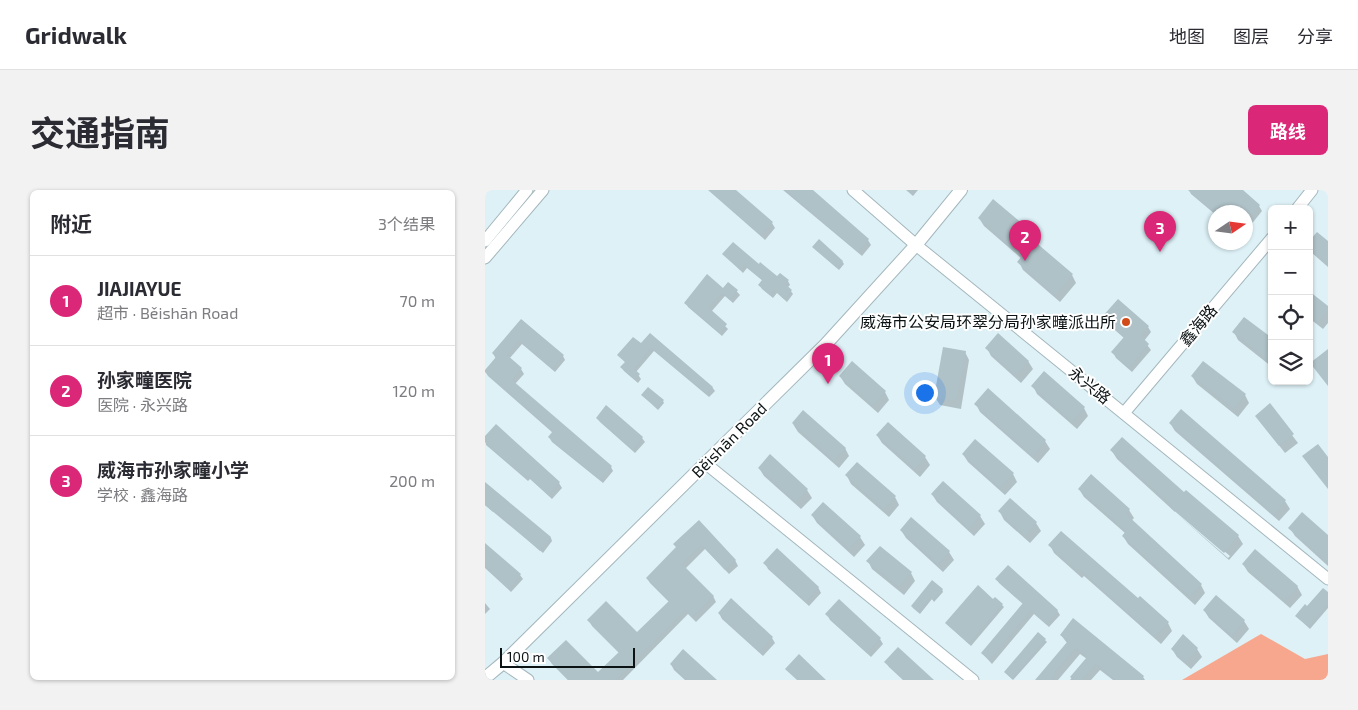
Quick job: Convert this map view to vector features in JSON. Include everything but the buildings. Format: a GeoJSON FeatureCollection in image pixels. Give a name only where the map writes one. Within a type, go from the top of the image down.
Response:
{"type":"FeatureCollection","features":[{"type":"Feature","properties":{"kind":"main road","name":"Běishān Road"},"geometry":{"type":"LineString","coordinates":[[485,678],[503,663],[826,344],[916,245],[961,190]]}},
{"type":"Feature","properties":{"kind":"street"},"geometry":{"type":"LineString","coordinates":[[485,241],[527,190]]}},
{"type":"Feature","properties":{"kind":"street"},"geometry":{"type":"LineString","coordinates":[[485,258],[543,190]]}},
{"type":"Feature","properties":{"kind":"street","name":"永兴路"},"geometry":{"type":"LineString","coordinates":[[853,190],[916,245],[1328,579]]}},
{"type":"Feature","properties":{"kind":"street"},"geometry":{"type":"LineString","coordinates":[[1300,205],[1313,190]]}},
{"type":"Feature","properties":{"kind":"street","name":"鑫海路"},"geometry":{"type":"LineString","coordinates":[[1124,413],[1268,243]]}},
{"type":"Feature","properties":{"kind":"street"},"geometry":{"type":"LineString","coordinates":[[705,463],[973,680]]}},
{"type":"Feature","properties":{"kind":"street"},"geometry":{"type":"LineString","coordinates":[[503,663],[528,680]]}},
{"type":"Feature","properties":{"kind":"shaded area"},"geometry":{"type":"Polygon","coordinates":[[[1261,634],[1305,659],[1328,654],[1328,680],[1182,680],[1261,634]]]}},
{"type":"Feature","properties":{"kind":"place","name":"威海市孙家疃小学"},"geometry":{"type":"Point","coordinates":[1160,252]}},
{"type":"Feature","properties":{"kind":"place","name":"孙家疃医院"},"geometry":{"type":"Point","coordinates":[1025,261]}},
{"type":"Feature","properties":{"kind":"place","name":"威海市公安局环翠分局孙家疃派出所"},"geometry":{"type":"Point","coordinates":[1126,322]}},
{"type":"Feature","properties":{"kind":"place","name":"JIAJIAYUE"},"geometry":{"type":"Point","coordinates":[828,384]}}]}
